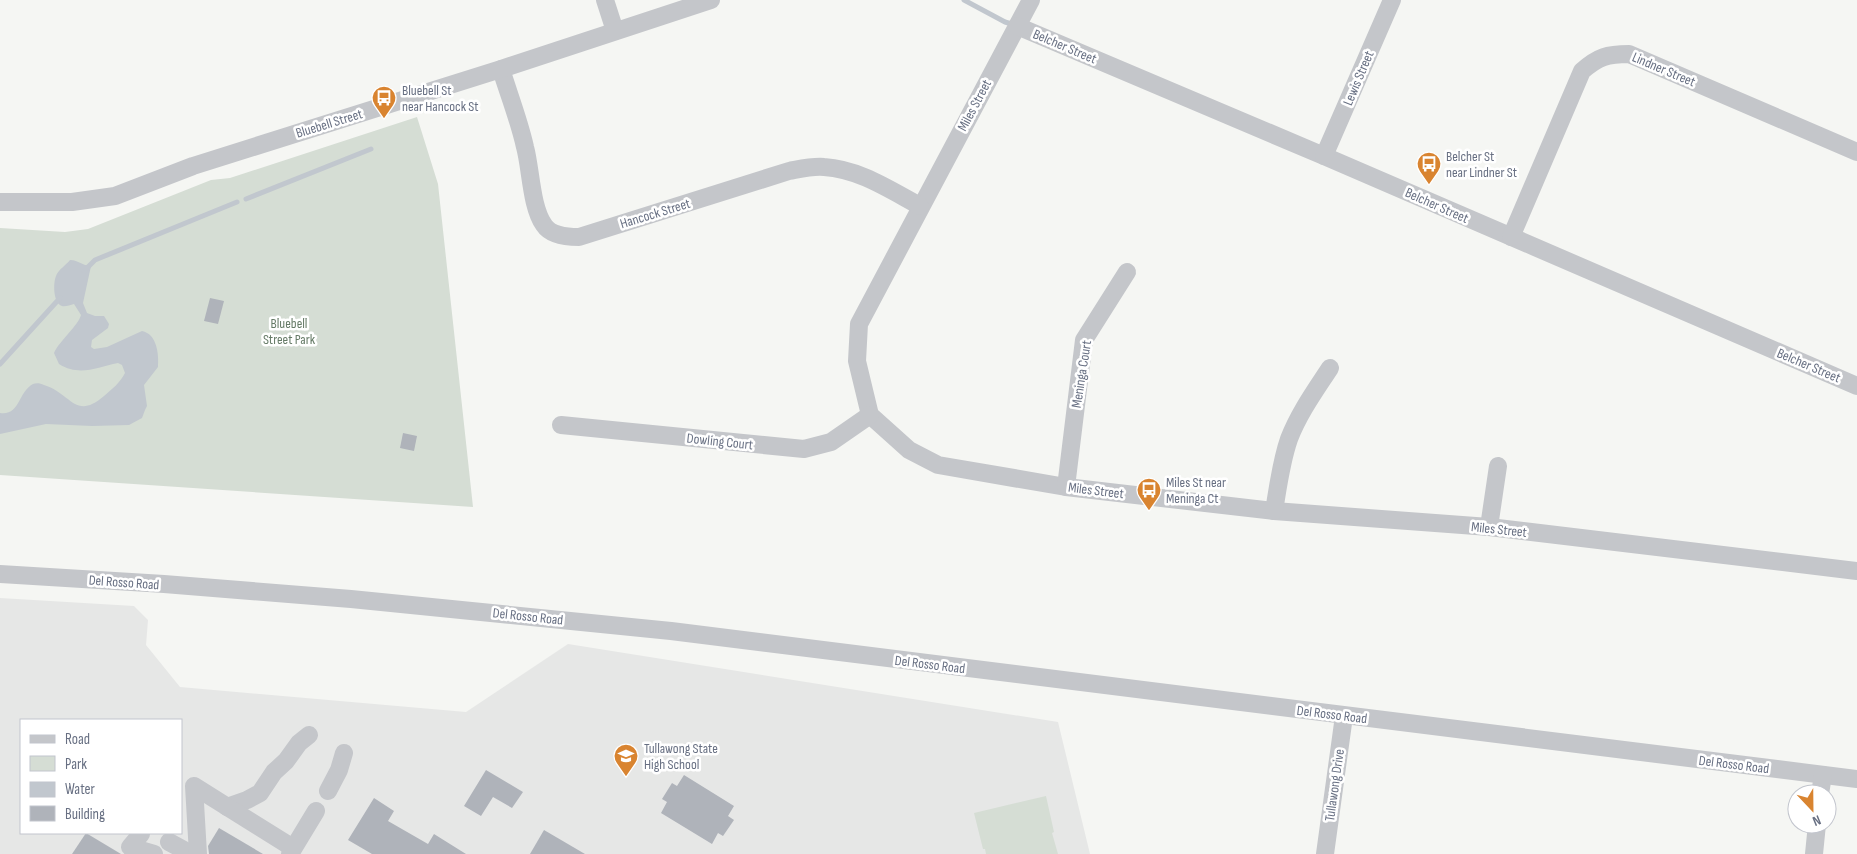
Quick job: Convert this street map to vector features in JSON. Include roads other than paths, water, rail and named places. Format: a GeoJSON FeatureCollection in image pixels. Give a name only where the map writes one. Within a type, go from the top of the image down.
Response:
{"type":"FeatureCollection","features":[{"type":"Feature","properties":{"kind":"street"},"geometry":{"type":"LineString","coordinates":[[605,0],[615,31]]}},
{"type":"Feature","properties":{"kind":"street","name":"Bluebell Street"},"geometry":{"type":"LineString","coordinates":[[0,202],[72,202],[115,196],[193,166],[501,69],[711,0]]}},
{"type":"Feature","properties":{"kind":"street","name":"Miles Street"},"geometry":{"type":"LineString","coordinates":[[1031,0],[859,324],[857,361],[870,415],[909,450],[938,465],[1066,487],[1274,511],[1489,527],[1857,572]]}},
{"type":"Feature","properties":{"kind":"street","name":"Lewis Street"},"geometry":{"type":"LineString","coordinates":[[1324,156],[1392,0]]}},
{"type":"Feature","properties":{"kind":"street","name":"Belcher Street"},"geometry":{"type":"LineString","coordinates":[[1017,26],[1857,386]]}},
{"type":"Feature","properties":{"kind":"street","name":"Lindner Street"},"geometry":{"type":"LineString","coordinates":[[1511,237],[1582,71],[1596,60],[1612,54],[1628,54],[1857,152]]}},
{"type":"Feature","properties":{"kind":"street","name":"Hancock Street"},"geometry":{"type":"LineString","coordinates":[[501,69],[525,146],[537,212],[544,227],[560,235],[579,237],[789,171],[813,168],[838,168],[857,174],[920,206]]}},
{"type":"Feature","properties":{"kind":"street","name":"Meninga Court"},"geometry":{"type":"LineString","coordinates":[[1066,487],[1084,340],[1127,272]]}},
{"type":"Feature","properties":{"kind":"street"},"geometry":{"type":"LineString","coordinates":[[1274,511],[1281,469],[1290,438],[1305,407],[1330,368]]}},
{"type":"Feature","properties":{"kind":"street","name":"Dowling Court"},"geometry":{"type":"LineString","coordinates":[[561,425],[804,449],[831,442],[870,415]]}},
{"type":"Feature","properties":{"kind":"street"},"geometry":{"type":"LineString","coordinates":[[1489,527],[1498,466]]}},
{"type":"Feature","properties":{"kind":"street","name":"Del Rosso Road"},"geometry":{"type":"LineString","coordinates":[[0,574],[180,585],[543,617],[753,641],[1857,779]]}},
{"type":"Feature","properties":{"kind":"street","name":"Tullawong Drive"},"geometry":{"type":"LineString","coordinates":[[1325,854],[1344,716]]}},
{"type":"Feature","properties":{"kind":"street"},"geometry":{"type":"LineString","coordinates":[[227,806],[247,800],[260,793],[274,772],[286,762],[299,743],[309,735]]}},
{"type":"Feature","properties":{"kind":"street"},"geometry":{"type":"LineString","coordinates":[[328,791],[339,770],[344,753]]}},
{"type":"Feature","properties":{"kind":"street"},"geometry":{"type":"LineString","coordinates":[[1822,784],[1823,775]]}},
{"type":"Feature","properties":{"kind":"street"},"geometry":{"type":"LineString","coordinates":[[198,854],[194,786],[227,806],[292,851],[316,811]]}},
{"type":"Feature","properties":{"kind":"street"},"geometry":{"type":"LineString","coordinates":[[141,834],[130,848],[154,854]]}},
{"type":"Feature","properties":{"kind":"street"},"geometry":{"type":"LineString","coordinates":[[1814,854],[1816,834]]}},
{"type":"Feature","properties":{"kind":"street"},"geometry":{"type":"LineString","coordinates":[[169,842],[191,854]]}},
{"type":"Feature","properties":{"kind":"water"},"geometry":{"type":"Polygon","coordinates":[[[70,260],[91,266],[83,303],[87,313],[95,316],[104,316],[109,324],[108,328],[92,340],[91,347],[94,349],[107,347],[142,331],[154,340],[158,356],[158,367],[144,385],[147,406],[142,418],[129,425],[46,424],[0,434],[0,413],[11,411],[24,392],[33,384],[43,384],[73,403],[79,406],[86,406],[104,396],[118,383],[125,373],[122,365],[118,363],[89,370],[74,370],[59,364],[54,353],[81,315],[74,304],[62,306],[55,297],[54,283],[56,276],[70,260]]]}},
{"type":"Feature","properties":{"kind":"waterway"},"geometry":{"type":"LineString","coordinates":[[964,0],[1005,22],[1015,25]]}},
{"type":"Feature","properties":{"kind":"waterway"},"geometry":{"type":"LineString","coordinates":[[246,199],[371,149]]}},
{"type":"Feature","properties":{"kind":"waterway"},"geometry":{"type":"LineString","coordinates":[[84,271],[95,260],[237,202]]}},
{"type":"Feature","properties":{"kind":"waterway"},"geometry":{"type":"LineString","coordinates":[[0,364],[60,298]]}},
{"type":"Feature","properties":{"kind":"place","name":"Bluebell St near Hancock St"},"geometry":{"type":"Point","coordinates":[384,119]}},
{"type":"Feature","properties":{"kind":"place","name":"Belcher St near Lindner St"},"geometry":{"type":"Point","coordinates":[1429,185]}},
{"type":"Feature","properties":{"kind":"place","name":"Miles St near Meninga Ct"},"geometry":{"type":"Point","coordinates":[1149,511]}},
{"type":"Feature","properties":{"kind":"place","name":"Tullawong State High School"},"geometry":{"type":"Point","coordinates":[626,777]}},
{"type":"Feature","properties":{"kind":"park label","name":"Bluebell Street Park"},"geometry":{"type":"Point","coordinates":[289,332]}}]}
